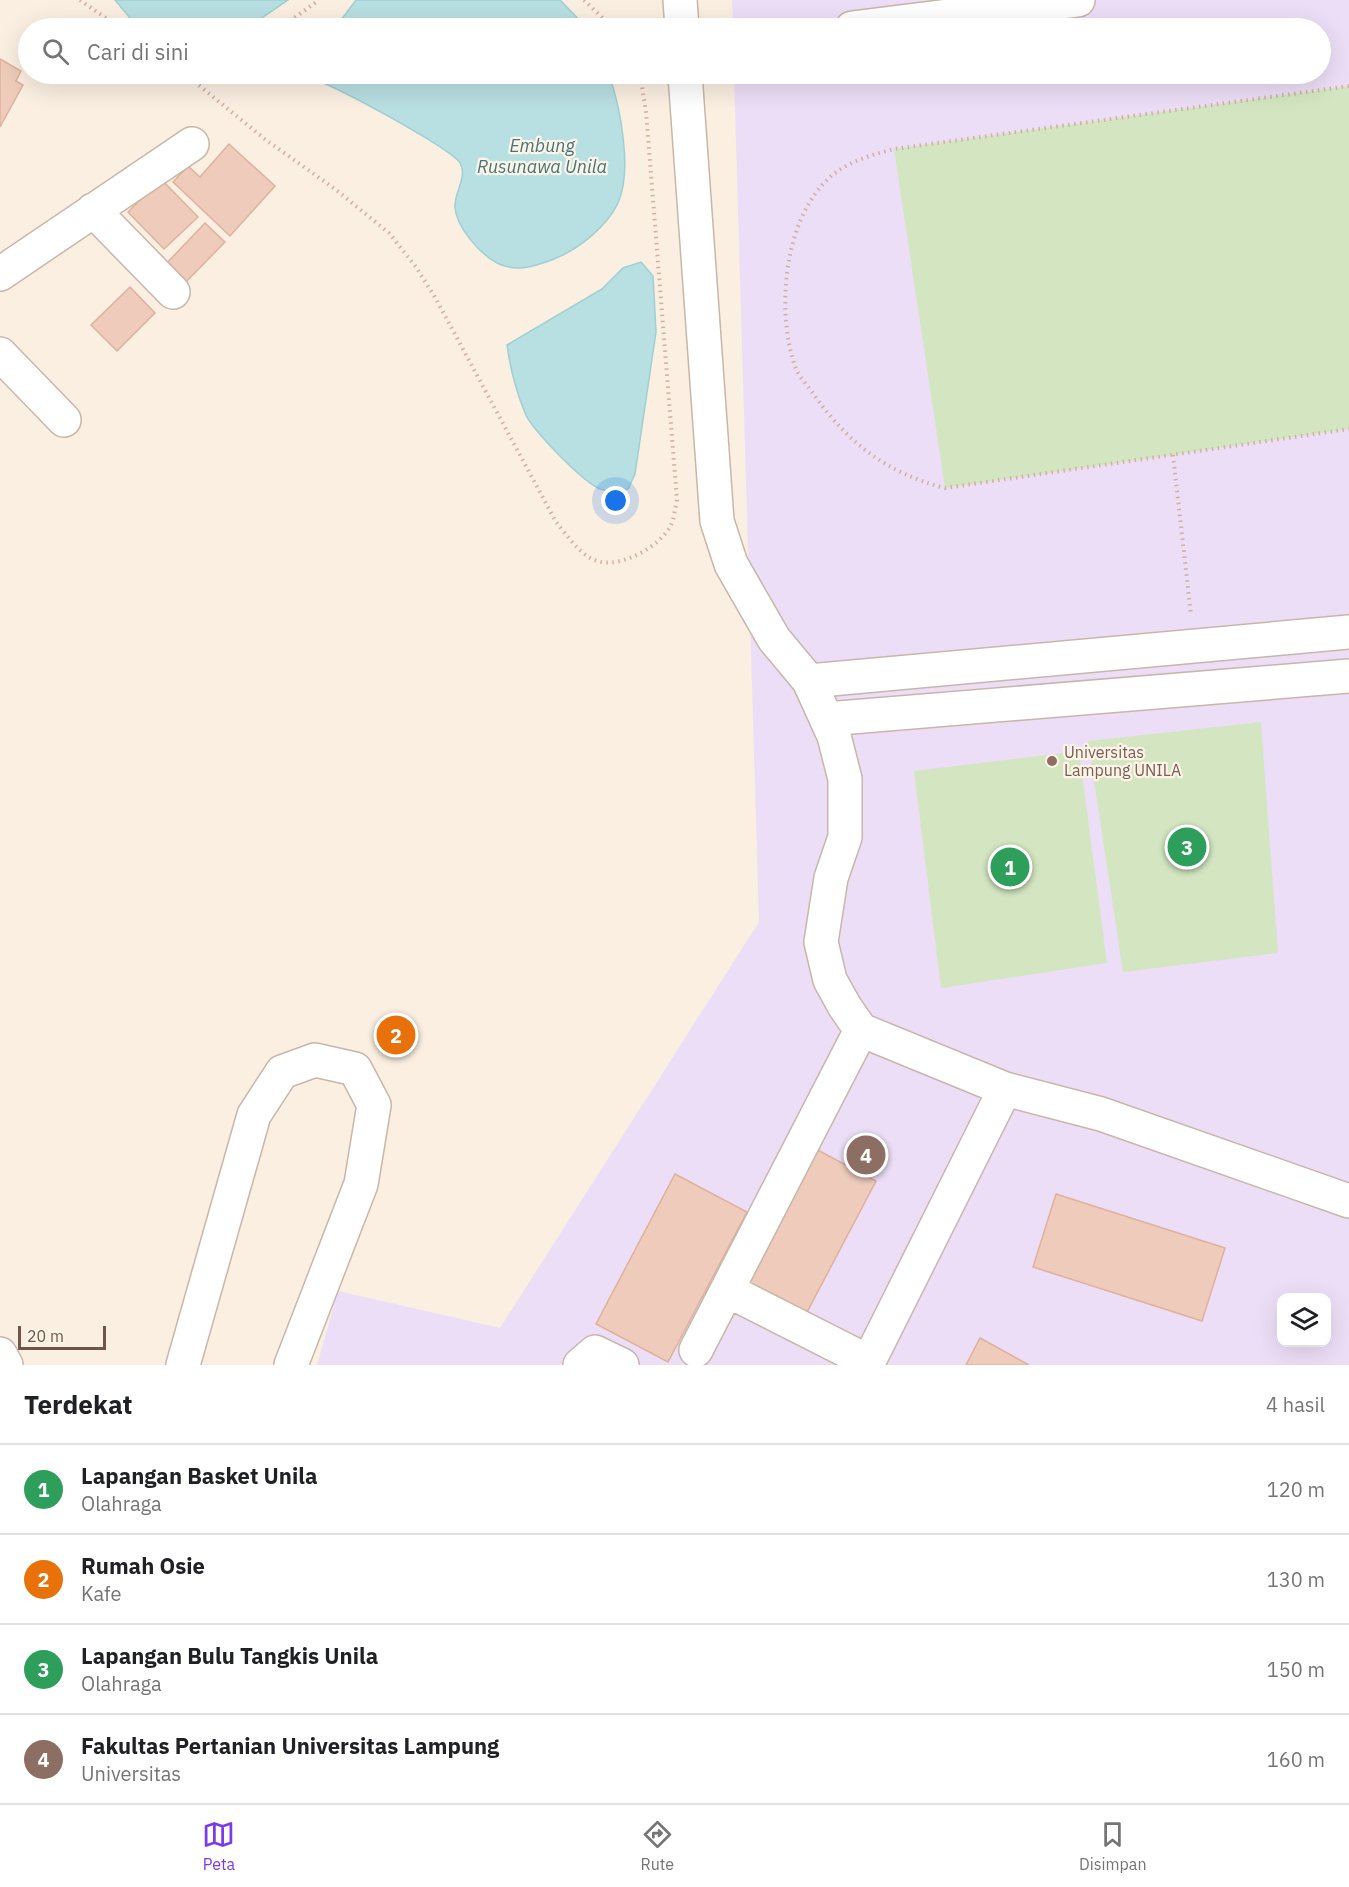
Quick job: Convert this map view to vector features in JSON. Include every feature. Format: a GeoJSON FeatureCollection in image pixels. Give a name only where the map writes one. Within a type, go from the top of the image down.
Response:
{"type":"FeatureCollection","features":[{"type":"Feature","properties":{"kind":"street"},"geometry":{"type":"LineString","coordinates":[[680,0],[681,18]]}},
{"type":"Feature","properties":{"kind":"street"},"geometry":{"type":"LineString","coordinates":[[933,18],[1078,0]]}},
{"type":"Feature","properties":{"kind":"street"},"geometry":{"type":"LineString","coordinates":[[687,84],[717,521],[731,564],[765,627],[809,681],[827,719],[845,779],[845,837],[831,878],[821,942],[830,980],[861,1030],[1005,1089],[1101,1114],[1349,1201]]}},
{"type":"Feature","properties":{"kind":"street"},"geometry":{"type":"LineString","coordinates":[[0,274],[192,144]]}},
{"type":"Feature","properties":{"kind":"street"},"geometry":{"type":"LineString","coordinates":[[93,210],[173,292]]}},
{"type":"Feature","properties":{"kind":"street"},"geometry":{"type":"LineString","coordinates":[[0,354],[64,420]]}},
{"type":"Feature","properties":{"kind":"street"},"geometry":{"type":"LineString","coordinates":[[809,681],[1349,632]]}},
{"type":"Feature","properties":{"kind":"street"},"geometry":{"type":"LineString","coordinates":[[1195,646],[1200,689]]}},
{"type":"Feature","properties":{"kind":"street"},"geometry":{"type":"LineString","coordinates":[[827,719],[1349,676]]}},
{"type":"Feature","properties":{"kind":"street"},"geometry":{"type":"LineString","coordinates":[[696,1350],[861,1030]]}},
{"type":"Feature","properties":{"kind":"street"},"geometry":{"type":"LineString","coordinates":[[183,1365],[254,1114],[282,1072],[315,1060],[355,1069],[374,1105],[361,1184],[291,1365]]}},
{"type":"Feature","properties":{"kind":"street"},"geometry":{"type":"LineString","coordinates":[[727,1290],[868,1364],[1005,1089]]}},
{"type":"Feature","properties":{"kind":"street"},"geometry":{"type":"LineString","coordinates":[[580,1365],[595,1352],[622,1365]]}},
{"type":"Feature","properties":{"kind":"street"},"geometry":{"type":"LineString","coordinates":[[0,1354],[6,1365]]}},
{"type":"Feature","properties":{"kind":"path"},"geometry":{"type":"LineString","coordinates":[[80,0],[106,18]]}},
{"type":"Feature","properties":{"kind":"path"},"geometry":{"type":"LineString","coordinates":[[294,18],[319,0]]}},
{"type":"Feature","properties":{"kind":"path"},"geometry":{"type":"LineString","coordinates":[[584,0],[603,18]]}},
{"type":"Feature","properties":{"kind":"path"},"geometry":{"type":"LineString","coordinates":[[200,84],[266,140],[335,189],[389,233],[416,267],[436,299],[556,522],[577,549],[600,562],[621,561],[643,552],[670,527],[677,500],[649,148],[641,84]]}},
{"type":"Feature","properties":{"kind":"path"},"geometry":{"type":"LineString","coordinates":[[1349,86],[894,149],[855,160],[824,182],[803,216],[787,263],[785,317],[797,370],[833,422],[874,459],[920,482],[945,488],[1349,429]]}},
{"type":"Feature","properties":{"kind":"path"},"geometry":{"type":"LineString","coordinates":[[1173,454],[1195,646]]}},
{"type":"Feature","properties":{"kind":"shaded area","name":"Universitas Lampung UNILA"},"geometry":{"type":"Polygon","coordinates":[[[732,0],[1349,0],[1349,1365],[317,1365],[338,1291],[500,1328],[759,922],[734,84],[1331,84],[1331,18],[733,18],[732,0]]]}},
{"type":"Feature","properties":{"kind":"green space"},"geometry":{"type":"Polygon","coordinates":[[[1349,86],[1349,429],[945,488],[894,149],[1349,86]]]}},
{"type":"Feature","properties":{"kind":"green space"},"geometry":{"type":"Polygon","coordinates":[[[1261,722],[1278,953],[1123,972],[1088,741],[1261,722]]]}},
{"type":"Feature","properties":{"kind":"green space"},"geometry":{"type":"Polygon","coordinates":[[[1079,751],[1107,963],[941,988],[914,771],[1079,751]]]}},
{"type":"Feature","properties":{"kind":"water"},"geometry":{"type":"Polygon","coordinates":[[[115,0],[288,0],[262,18],[130,18],[115,0]]]}},
{"type":"Feature","properties":{"kind":"water"},"geometry":{"type":"Polygon","coordinates":[[[356,0],[560,0],[577,18],[342,18],[356,0]]]}},
{"type":"Feature","properties":{"kind":"water","name":"Embung Rusunawa Unila"},"geometry":{"type":"Polygon","coordinates":[[[325,84],[612,84],[621,121],[625,156],[622,189],[618,203],[607,221],[572,250],[533,266],[512,268],[504,266],[483,253],[464,231],[456,215],[455,201],[462,179],[460,163],[436,145],[390,117],[325,84]]]}},
{"type":"Feature","properties":{"kind":"water"},"geometry":{"type":"Polygon","coordinates":[[[641,262],[653,276],[656,332],[635,474],[628,489],[607,491],[582,477],[547,443],[530,421],[516,388],[507,345],[602,289],[623,268],[641,262]]]}},
{"type":"Feature","properties":{"kind":"building"},"geometry":{"type":"Polygon","coordinates":[[[0,59],[18,69],[16,81],[23,85],[0,127],[0,59]]]}},
{"type":"Feature","properties":{"kind":"building"},"geometry":{"type":"Polygon","coordinates":[[[229,144],[275,186],[230,236],[173,182],[188,166],[200,177],[229,144]]]}},
{"type":"Feature","properties":{"kind":"building"},"geometry":{"type":"Polygon","coordinates":[[[161,179],[198,217],[164,249],[128,212],[161,179]]]}},
{"type":"Feature","properties":{"kind":"building"},"geometry":{"type":"Polygon","coordinates":[[[205,223],[225,242],[184,284],[164,266],[205,223]]]}},
{"type":"Feature","properties":{"kind":"building"},"geometry":{"type":"Polygon","coordinates":[[[130,287],[155,313],[117,351],[91,325],[130,287]]]}},
{"type":"Feature","properties":{"kind":"building"},"geometry":{"type":"Polygon","coordinates":[[[812,1147],[876,1181],[805,1316],[741,1282],[812,1147]]]}},
{"type":"Feature","properties":{"kind":"building"},"geometry":{"type":"Polygon","coordinates":[[[675,1174],[747,1212],[668,1362],[596,1324],[675,1174]]]}},
{"type":"Feature","properties":{"kind":"building"},"geometry":{"type":"Polygon","coordinates":[[[1056,1194],[1225,1248],[1202,1321],[1033,1267],[1056,1194]]]}},
{"type":"Feature","properties":{"kind":"building"},"geometry":{"type":"Polygon","coordinates":[[[980,1338],[1029,1365],[966,1365],[980,1338]]]}},
{"type":"Feature","properties":{"kind":"place","name":"Universitas Lampung UNILA"},"geometry":{"type":"Point","coordinates":[1052,761]}},
{"type":"Feature","properties":{"kind":"place","name":"Lapangan Bulu Tangkis Unila"},"geometry":{"type":"Point","coordinates":[1187,847]}},
{"type":"Feature","properties":{"kind":"place","name":"Lapangan Basket Unila"},"geometry":{"type":"Point","coordinates":[1010,867]}},
{"type":"Feature","properties":{"kind":"place","name":"Rumah Osie"},"geometry":{"type":"Point","coordinates":[396,1035]}},
{"type":"Feature","properties":{"kind":"place","name":"Fakultas Pertanian Universitas Lampung"},"geometry":{"type":"Point","coordinates":[866,1155]}}]}
